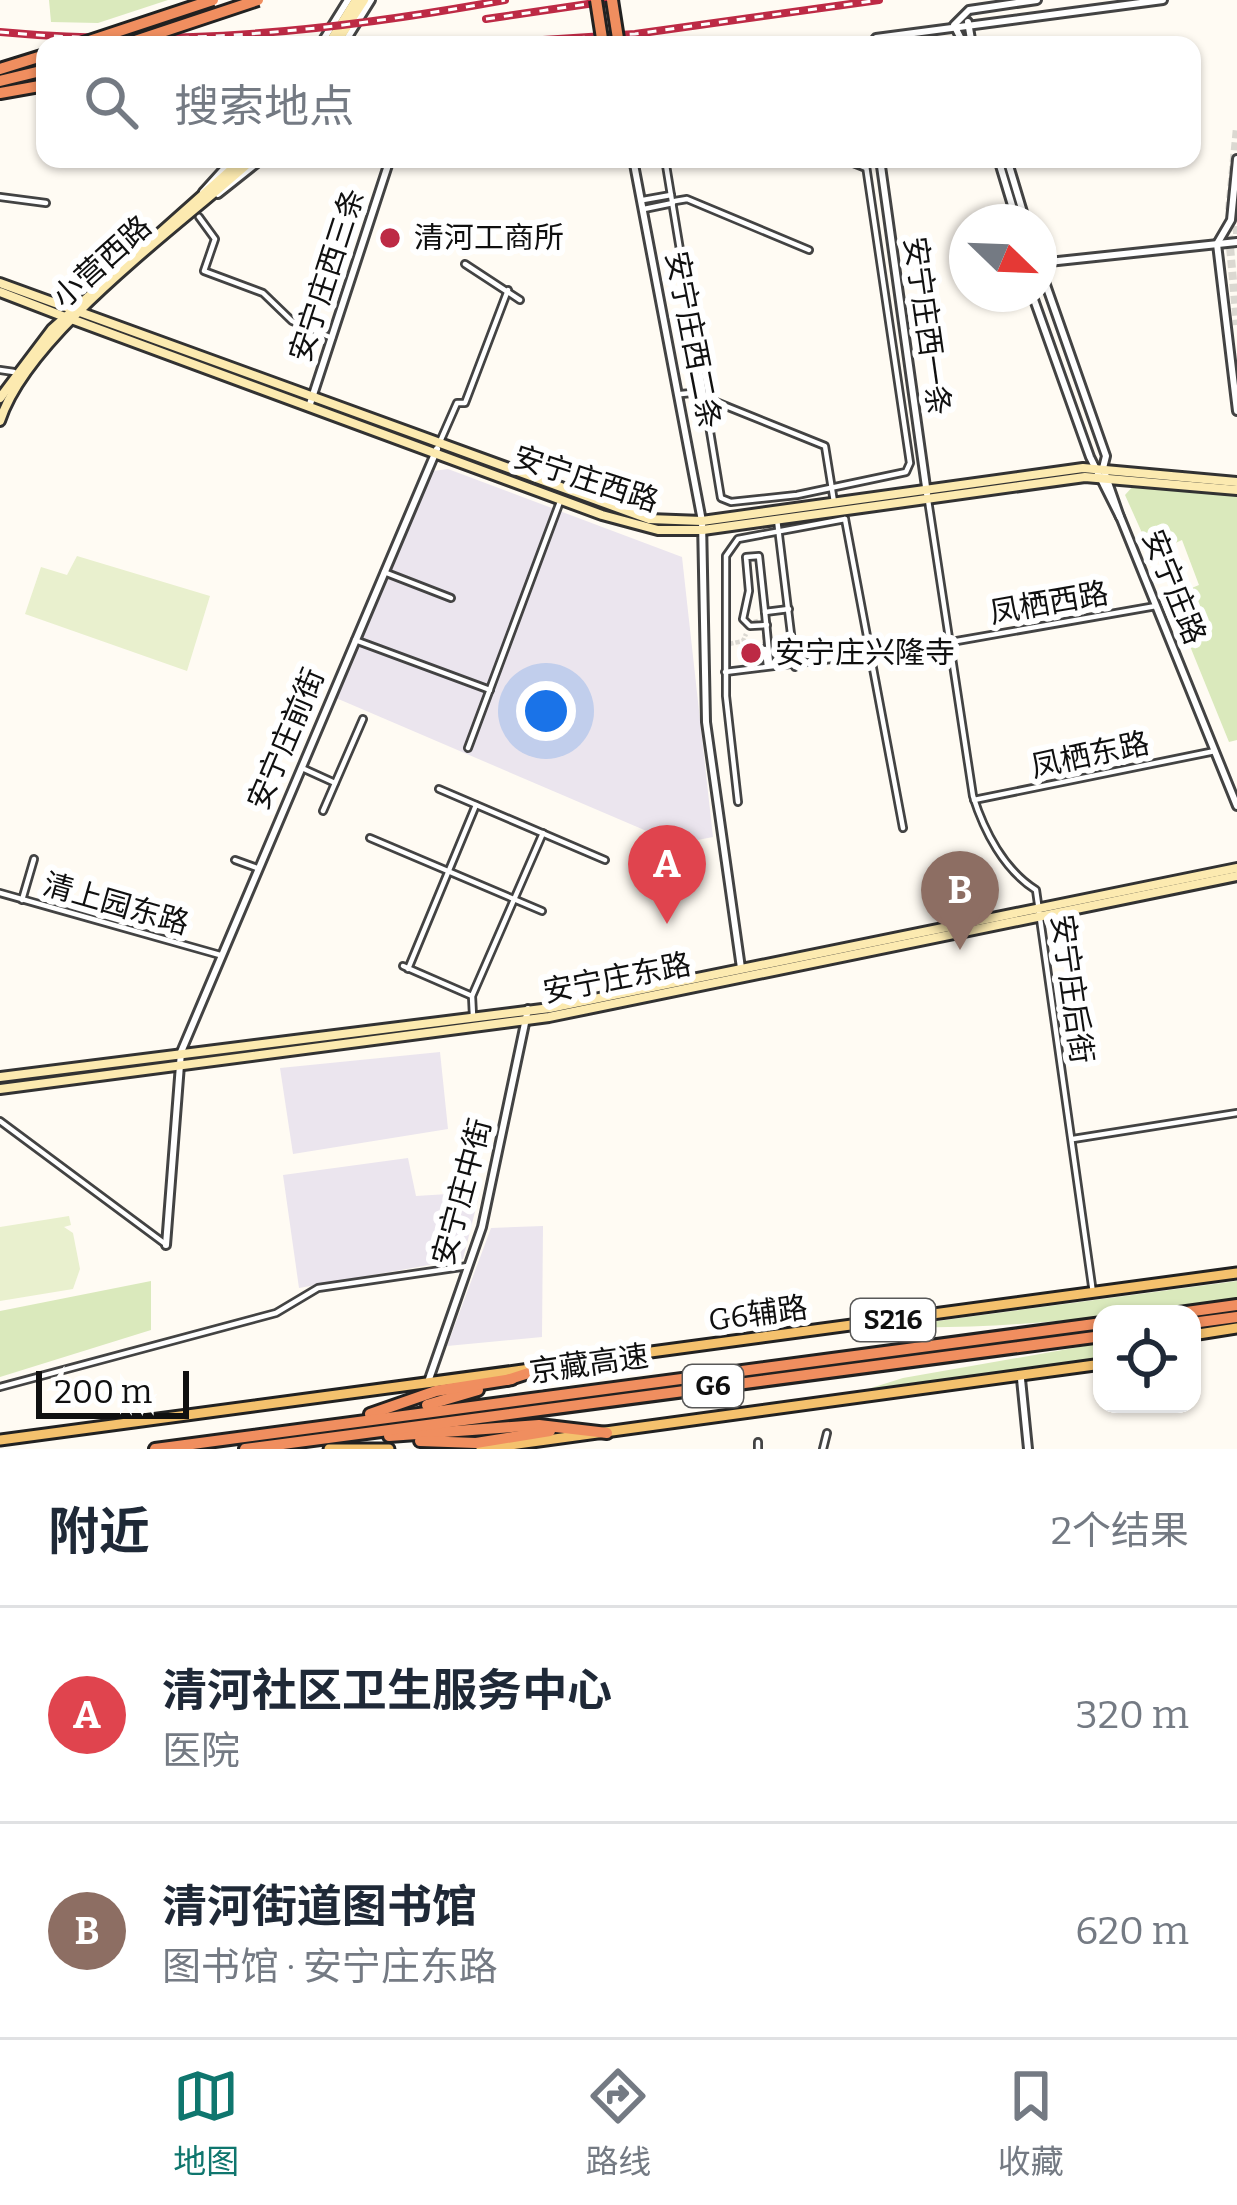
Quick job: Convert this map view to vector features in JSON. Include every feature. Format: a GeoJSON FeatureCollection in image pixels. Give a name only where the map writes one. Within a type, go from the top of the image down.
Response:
{"type":"FeatureCollection","features":[{"type":"Feature","properties":{"kind":"highway"},"geometry":{"type":"LineString","coordinates":[[104,36],[213,0]]}},
{"type":"Feature","properties":{"kind":"highway"},"geometry":{"type":"LineString","coordinates":[[150,36],[258,0]]}},
{"type":"Feature","properties":{"kind":"highway"},"geometry":{"type":"LineString","coordinates":[[604,0],[610,36]]}},
{"type":"Feature","properties":{"kind":"highway"},"geometry":{"type":"LineString","coordinates":[[0,68],[36,58]]}},
{"type":"Feature","properties":{"kind":"highway"},"geometry":{"type":"LineString","coordinates":[[0,81],[36,72]]}},
{"type":"Feature","properties":{"kind":"highway"},"geometry":{"type":"LineString","coordinates":[[0,94],[36,87]]}},
{"type":"Feature","properties":{"kind":"highway"},"geometry":{"type":"LineString","coordinates":[[1201,1310],[1237,1305]]}},
{"type":"Feature","properties":{"kind":"highway"},"geometry":{"type":"LineString","coordinates":[[1201,1322],[1237,1317]]}},
{"type":"Feature","properties":{"kind":"highway","name":"京藏高速"},"geometry":{"type":"LineString","coordinates":[[155,1449],[1093,1324]]}},
{"type":"Feature","properties":{"kind":"highway","name":"京藏高速"},"geometry":{"type":"LineString","coordinates":[[245,1449],[327,1443],[1093,1337]]}},
{"type":"Feature","properties":{"kind":"highway"},"geometry":{"type":"LineString","coordinates":[[389,1416],[550,1366]]}},
{"type":"Feature","properties":{"kind":"highway"},"geometry":{"type":"LineString","coordinates":[[346,1422],[436,1391],[512,1378]]}},
{"type":"Feature","properties":{"kind":"highway"},"geometry":{"type":"LineString","coordinates":[[327,1443],[539,1425],[607,1432]]}},
{"type":"Feature","properties":{"kind":"main road"},"geometry":{"type":"LineString","coordinates":[[338,36],[360,0]]}},
{"type":"Feature","properties":{"kind":"main road","name":"小营西路"},"geometry":{"type":"LineString","coordinates":[[202,201],[234,168]]}},
{"type":"Feature","properties":{"kind":"main road","name":"小营西路"},"geometry":{"type":"LineString","coordinates":[[0,398],[14,372],[69,318],[245,168]]}},
{"type":"Feature","properties":{"kind":"main road","name":"安宁庄西路"},"geometry":{"type":"LineString","coordinates":[[0,283],[80,309],[311,402]]}},
{"type":"Feature","properties":{"kind":"main road","name":"安宁庄西路"},"geometry":{"type":"LineString","coordinates":[[0,292],[622,513],[702,526]]}},
{"type":"Feature","properties":{"kind":"main road","name":"小营西路"},"geometry":{"type":"LineString","coordinates":[[0,421],[19,381],[69,318]]}},
{"type":"Feature","properties":{"kind":"main road","name":"安宁庄西路"},"geometry":{"type":"LineString","coordinates":[[437,449],[640,527],[777,519],[839,506],[1102,473],[1237,486]]}},
{"type":"Feature","properties":{"kind":"main road"},"geometry":{"type":"LineString","coordinates":[[702,526],[839,506]]}},
{"type":"Feature","properties":{"kind":"main road","name":"安宁庄东路"},"geometry":{"type":"LineString","coordinates":[[0,1089],[528,1014],[1237,872]]}},
{"type":"Feature","properties":{"kind":"main road","name":"安宁庄东路"},"geometry":{"type":"LineString","coordinates":[[0,1077],[528,1014],[1040,914]]}},
{"type":"Feature","properties":{"kind":"main road","name":"G6辅路"},"geometry":{"type":"LineString","coordinates":[[0,1440],[1237,1274]]}},
{"type":"Feature","properties":{"kind":"main road"},"geometry":{"type":"LineString","coordinates":[[1201,1334],[1237,1328]]}},
{"type":"Feature","properties":{"kind":"main road"},"geometry":{"type":"LineString","coordinates":[[482,1449],[538,1445],[1093,1366]]}},
{"type":"Feature","properties":{"kind":"main road"},"geometry":{"type":"LineString","coordinates":[[327,1443],[389,1449]]}},
{"type":"Feature","properties":{"kind":"street"},"geometry":{"type":"LineString","coordinates":[[338,36],[360,0]]}},
{"type":"Feature","properties":{"kind":"street"},"geometry":{"type":"LineString","coordinates":[[954,25],[969,10],[1037,0]]}},
{"type":"Feature","properties":{"kind":"street"},"geometry":{"type":"LineString","coordinates":[[888,36],[1163,0]]}},
{"type":"Feature","properties":{"kind":"street"},"geometry":{"type":"LineString","coordinates":[[968,22],[968,36]]}},
{"type":"Feature","properties":{"kind":"street"},"geometry":{"type":"LineString","coordinates":[[954,25],[962,36]]}},
{"type":"Feature","properties":{"kind":"street"},"geometry":{"type":"LineString","coordinates":[[1237,160],[1231,220],[1217,244],[1237,411]]}},
{"type":"Feature","properties":{"kind":"street","name":"小营西路"},"geometry":{"type":"LineString","coordinates":[[202,201],[226,168]]}},
{"type":"Feature","properties":{"kind":"street","name":"安宁庄西三条"},"geometry":{"type":"LineString","coordinates":[[311,402],[387,168]]}},
{"type":"Feature","properties":{"kind":"street","name":"安宁庄西二条"},"geometry":{"type":"LineString","coordinates":[[635,168],[702,526],[706,722],[741,969]]}},
{"type":"Feature","properties":{"kind":"street"},"geometry":{"type":"LineString","coordinates":[[666,168],[721,498],[753,500],[906,472],[910,463],[866,168]]}},
{"type":"Feature","properties":{"kind":"street","name":"安宁庄西一条"},"geometry":{"type":"LineString","coordinates":[[881,168],[927,495]]}},
{"type":"Feature","properties":{"kind":"street"},"geometry":{"type":"LineString","coordinates":[[1001,168],[1012,204]]}},
{"type":"Feature","properties":{"kind":"street"},"geometry":{"type":"LineString","coordinates":[[1010,168],[1021,204]]}},
{"type":"Feature","properties":{"kind":"street"},"geometry":{"type":"LineString","coordinates":[[0,197],[46,202]]}},
{"type":"Feature","properties":{"kind":"street"},"geometry":{"type":"LineString","coordinates":[[644,204],[687,199],[809,250]]}},
{"type":"Feature","properties":{"kind":"street"},"geometry":{"type":"LineString","coordinates":[[200,217],[215,239],[204,271],[263,293],[292,321],[332,338]]}},
{"type":"Feature","properties":{"kind":"street"},"geometry":{"type":"LineString","coordinates":[[1057,262],[1237,242]]}},
{"type":"Feature","properties":{"kind":"street"},"geometry":{"type":"LineString","coordinates":[[465,264],[520,300]]}},
{"type":"Feature","properties":{"kind":"street"},"geometry":{"type":"LineString","coordinates":[[437,449],[457,404],[465,403],[508,290]]}},
{"type":"Feature","properties":{"kind":"street","name":"安宁庄路"},"geometry":{"type":"LineString","coordinates":[[1038,312],[1058,378],[1102,473],[1237,806]]}},
{"type":"Feature","properties":{"kind":"street","name":"安宁庄路"},"geometry":{"type":"LineString","coordinates":[[1056,312],[1106,456],[1102,473]]}},
{"type":"Feature","properties":{"kind":"street"},"geometry":{"type":"LineString","coordinates":[[0,370],[14,372]]}},
{"type":"Feature","properties":{"kind":"street"},"geometry":{"type":"LineString","coordinates":[[681,394],[704,395],[825,446],[873,654],[903,828]]}},
{"type":"Feature","properties":{"kind":"street","name":"安宁庄前街"},"geometry":{"type":"LineString","coordinates":[[180,1064],[220,955],[437,449]]}},
{"type":"Feature","properties":{"kind":"street","name":"安宁庄后街"},"geometry":{"type":"LineString","coordinates":[[927,495],[974,800],[1017,878],[1036,890],[1094,1293]]}},
{"type":"Feature","properties":{"kind":"street"},"geometry":{"type":"LineString","coordinates":[[468,748],[561,499]]}},
{"type":"Feature","properties":{"kind":"street"},"geometry":{"type":"LineString","coordinates":[[777,519],[795,667]]}},
{"type":"Feature","properties":{"kind":"street"},"geometry":{"type":"LineString","coordinates":[[738,802],[725,672],[725,556],[738,539],[845,519]]}},
{"type":"Feature","properties":{"kind":"street"},"geometry":{"type":"LineString","coordinates":[[761,624],[743,619],[747,567],[760,566],[765,612],[761,624],[768,665]]}},
{"type":"Feature","properties":{"kind":"street"},"geometry":{"type":"LineString","coordinates":[[384,572],[452,598]]}},
{"type":"Feature","properties":{"kind":"street"},"geometry":{"type":"LineString","coordinates":[[746,602],[764,600]]}},
{"type":"Feature","properties":{"kind":"street","name":"凤栖西路"},"geometry":{"type":"LineString","coordinates":[[951,642],[1156,606]]}},
{"type":"Feature","properties":{"kind":"street"},"geometry":{"type":"LineString","coordinates":[[765,612],[789,610]]}},
{"type":"Feature","properties":{"kind":"street"},"geometry":{"type":"LineString","coordinates":[[355,640],[490,690]]}},
{"type":"Feature","properties":{"kind":"street"},"geometry":{"type":"LineString","coordinates":[[765,649],[768,665]]}},
{"type":"Feature","properties":{"kind":"street"},"geometry":{"type":"LineString","coordinates":[[725,672],[873,654]]}},
{"type":"Feature","properties":{"kind":"street"},"geometry":{"type":"LineString","coordinates":[[323,811],[363,719]]}},
{"type":"Feature","properties":{"kind":"street","name":"凤栖东路"},"geometry":{"type":"LineString","coordinates":[[974,800],[1215,752]]}},
{"type":"Feature","properties":{"kind":"street"},"geometry":{"type":"LineString","coordinates":[[300,767],[335,783]]}},
{"type":"Feature","properties":{"kind":"street"},"geometry":{"type":"LineString","coordinates":[[439,788],[605,860]]}},
{"type":"Feature","properties":{"kind":"street"},"geometry":{"type":"LineString","coordinates":[[472,996],[405,968],[476,805]]}},
{"type":"Feature","properties":{"kind":"street"},"geometry":{"type":"LineString","coordinates":[[473,1017],[472,996],[543,833]]}},
{"type":"Feature","properties":{"kind":"street"},"geometry":{"type":"LineString","coordinates":[[370,838],[542,911]]}},
{"type":"Feature","properties":{"kind":"street"},"geometry":{"type":"LineString","coordinates":[[22,900],[34,859]]}},
{"type":"Feature","properties":{"kind":"street"},"geometry":{"type":"LineString","coordinates":[[235,860],[257,868]]}},
{"type":"Feature","properties":{"kind":"street","name":"清上园东路"},"geometry":{"type":"LineString","coordinates":[[0,893],[220,955]]}},
{"type":"Feature","properties":{"kind":"street","name":"安宁庄中街"},"geometry":{"type":"LineString","coordinates":[[428,1382],[469,1266],[528,1014]]}},
{"type":"Feature","properties":{"kind":"street"},"geometry":{"type":"LineString","coordinates":[[166,1245],[180,1064]]}},
{"type":"Feature","properties":{"kind":"street"},"geometry":{"type":"LineString","coordinates":[[1073,1139],[1237,1113]]}},
{"type":"Feature","properties":{"kind":"street"},"geometry":{"type":"LineString","coordinates":[[0,1121],[166,1245]]}},
{"type":"Feature","properties":{"kind":"street"},"geometry":{"type":"LineString","coordinates":[[0,1387],[276,1313],[318,1288],[469,1266]]}},
{"type":"Feature","properties":{"kind":"street"},"geometry":{"type":"LineString","coordinates":[[1021,1378],[1028,1449]]}},
{"type":"Feature","properties":{"kind":"street"},"geometry":{"type":"LineString","coordinates":[[823,1449],[827,1433]]}},
{"type":"Feature","properties":{"kind":"shaded area"},"geometry":{"type":"Polygon","coordinates":[[[448,469],[682,557],[713,837],[677,844],[336,698],[433,471],[448,469]]]}},
{"type":"Feature","properties":{"kind":"shaded area"},"geometry":{"type":"Polygon","coordinates":[[[440,1052],[448,1129],[293,1154],[280,1068],[440,1052]]]}},
{"type":"Feature","properties":{"kind":"shaded area"},"geometry":{"type":"Polygon","coordinates":[[[408,1158],[416,1196],[480,1192],[463,1259],[299,1288],[283,1175],[408,1158]]]}},
{"type":"Feature","properties":{"kind":"shaded area"},"geometry":{"type":"Polygon","coordinates":[[[543,1226],[542,1337],[447,1346],[491,1228],[543,1226]]]}},
{"type":"Feature","properties":{"kind":"green space"},"geometry":{"type":"Polygon","coordinates":[[[49,0],[168,0],[98,23],[51,22],[49,0]]]}},
{"type":"Feature","properties":{"kind":"green space"},"geometry":{"type":"Polygon","coordinates":[[[1134,485],[1237,496],[1237,740],[1229,742],[1170,597],[1199,585],[1182,540],[1158,551],[1153,542],[1147,544],[1125,495],[1134,485]]]}},
{"type":"Feature","properties":{"kind":"green space"},"geometry":{"type":"Polygon","coordinates":[[[77,556],[210,596],[187,671],[25,614],[41,567],[67,575],[77,556]]]}},
{"type":"Feature","properties":{"kind":"green space"},"geometry":{"type":"Polygon","coordinates":[[[69,1216],[71,1225],[64,1227],[73,1233],[80,1269],[73,1289],[0,1301],[0,1227],[69,1216]]]}},
{"type":"Feature","properties":{"kind":"green space"},"geometry":{"type":"Polygon","coordinates":[[[151,1281],[151,1330],[0,1377],[0,1311],[151,1281]]]}},
{"type":"Feature","properties":{"kind":"green space"},"geometry":{"type":"Polygon","coordinates":[[[1237,1281],[1237,1300],[1093,1305],[1093,1317],[1024,1324],[893,1327],[1237,1281]]]}},
{"type":"Feature","properties":{"kind":"green space"},"geometry":{"type":"Polygon","coordinates":[[[1093,1345],[1093,1362],[852,1394],[903,1378],[1093,1345]]]}},
{"type":"Feature","properties":{"kind":"tunnel"},"geometry":{"type":"LineString","coordinates":[[1229,210],[1237,127]]}},
{"type":"Feature","properties":{"kind":"tunnel"},"geometry":{"type":"LineString","coordinates":[[1237,214],[1237,247]]}},
{"type":"Feature","properties":{"kind":"tunnel"},"geometry":{"type":"LineString","coordinates":[[1228,224],[1237,325]]}},
{"type":"Feature","properties":{"kind":"tunnel"},"geometry":{"type":"LineString","coordinates":[[754,622],[758,621]]}},
{"type":"Feature","properties":{"kind":"tunnel"},"geometry":{"type":"LineString","coordinates":[[729,644],[743,641],[746,634]]}},
{"type":"Feature","properties":{"kind":"tunnel"},"geometry":{"type":"LineString","coordinates":[[764,635],[765,649]]}},
{"type":"Feature","properties":{"kind":"railway"},"geometry":{"type":"LineString","coordinates":[[212,36],[316,28],[505,0]]}},
{"type":"Feature","properties":{"kind":"railway"},"geometry":{"type":"LineString","coordinates":[[486,19],[615,0]]}},
{"type":"Feature","properties":{"kind":"railway"},"geometry":{"type":"LineString","coordinates":[[605,36],[879,0]]}},
{"type":"Feature","properties":{"kind":"railway"},"geometry":{"type":"LineString","coordinates":[[0,32],[64,36]]}},
{"type":"Feature","properties":{"kind":"place","name":"清河工商所"},"geometry":{"type":"Point","coordinates":[390,238]}},
{"type":"Feature","properties":{"kind":"place","name":"安宁庄兴隆寺"},"geometry":{"type":"Point","coordinates":[751,653]}},
{"type":"Feature","properties":{"kind":"place","name":"清河社区卫生服务中心"},"geometry":{"type":"Point","coordinates":[667,924]}},
{"type":"Feature","properties":{"kind":"place","name":"清河街道图书馆"},"geometry":{"type":"Point","coordinates":[960,950]}}]}
